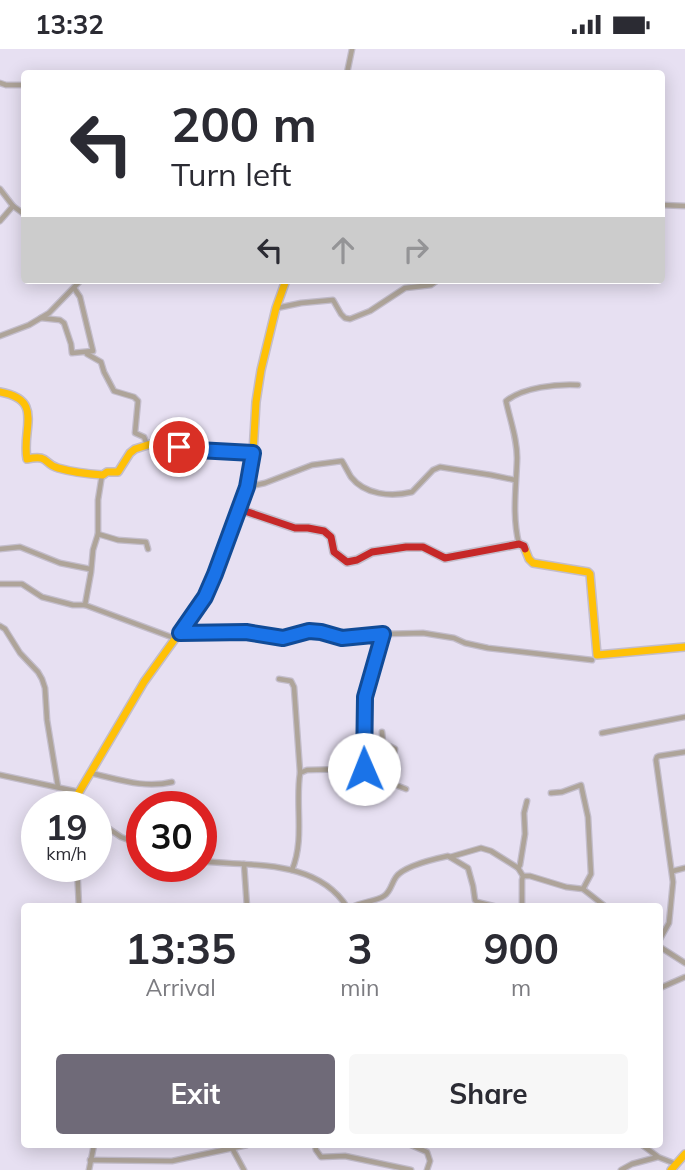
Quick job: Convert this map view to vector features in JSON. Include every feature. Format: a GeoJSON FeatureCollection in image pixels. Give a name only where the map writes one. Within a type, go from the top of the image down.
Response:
{"type":"FeatureCollection","features":[{"type":"Feature","properties":{"kind":"main road"},"geometry":{"type":"LineString","coordinates":[[81,791],[144,682],[205,597],[247,487],[261,370],[285,284]]}},
{"type":"Feature","properties":{"kind":"main road"},"geometry":{"type":"LineString","coordinates":[[0,392],[16,395],[27,408],[27,459],[43,457],[49,460],[53,467],[103,475],[119,471],[126,457],[135,449],[159,443],[197,450],[253,453]]}},
{"type":"Feature","properties":{"kind":"main road"},"geometry":{"type":"LineString","coordinates":[[239,509],[295,528],[324,531],[331,537],[334,552],[347,562],[372,552],[406,547],[423,547],[445,558],[519,544],[524,547],[528,559],[533,563],[590,574],[597,655],[685,647]]}},
{"type":"Feature","properties":{"kind":"main road"},"geometry":{"type":"LineString","coordinates":[[673,1167],[685,1154]]}},
{"type":"Feature","properties":{"kind":"street"},"geometry":{"type":"LineString","coordinates":[[348,70],[352,49]]}},
{"type":"Feature","properties":{"kind":"street"},"geometry":{"type":"LineString","coordinates":[[0,83],[21,85]]}},
{"type":"Feature","properties":{"kind":"street"},"geometry":{"type":"LineString","coordinates":[[0,188],[13,206],[21,211]]}},
{"type":"Feature","properties":{"kind":"street"},"geometry":{"type":"LineString","coordinates":[[665,205],[685,206]]}},
{"type":"Feature","properties":{"kind":"street"},"geometry":{"type":"LineString","coordinates":[[0,221],[13,206]]}},
{"type":"Feature","properties":{"kind":"street"},"geometry":{"type":"LineString","coordinates":[[0,336],[41,318],[78,284]]}},
{"type":"Feature","properties":{"kind":"street"},"geometry":{"type":"LineString","coordinates":[[276,308],[332,299],[345,318],[350,319],[370,311],[400,290],[432,284]]}},
{"type":"Feature","properties":{"kind":"street"},"geometry":{"type":"LineString","coordinates":[[74,288],[80,297],[93,351],[83,353]]}},
{"type":"Feature","properties":{"kind":"street"},"geometry":{"type":"LineString","coordinates":[[41,318],[64,323],[72,352],[89,354],[101,362],[114,391],[134,397],[138,401],[135,433],[144,437],[147,445]]}},
{"type":"Feature","properties":{"kind":"street"},"geometry":{"type":"LineString","coordinates":[[519,544],[515,521],[516,449],[506,401],[538,388],[563,384],[578,385]]}},
{"type":"Feature","properties":{"kind":"street"},"geometry":{"type":"LineString","coordinates":[[247,487],[312,465],[342,461],[355,480],[376,493],[412,492],[433,470],[440,467],[515,480]]}},
{"type":"Feature","properties":{"kind":"street"},"geometry":{"type":"LineString","coordinates":[[85,605],[93,549],[98,534],[98,500],[103,475]]}},
{"type":"Feature","properties":{"kind":"street"},"geometry":{"type":"LineString","coordinates":[[98,534],[118,540],[146,543],[148,549]]}},
{"type":"Feature","properties":{"kind":"street"},"geometry":{"type":"LineString","coordinates":[[0,549],[20,547],[60,563],[90,569]]}},
{"type":"Feature","properties":{"kind":"street"},"geometry":{"type":"LineString","coordinates":[[0,584],[22,585],[42,597],[73,605],[85,605],[177,635],[246,632],[283,638],[309,631],[342,638],[423,633],[488,648],[592,660]]}},
{"type":"Feature","properties":{"kind":"street"},"geometry":{"type":"LineString","coordinates":[[0,626],[42,679],[58,787]]}},
{"type":"Feature","properties":{"kind":"street"},"geometry":{"type":"LineString","coordinates":[[364,769],[365,697],[383,634]]}},
{"type":"Feature","properties":{"kind":"street"},"geometry":{"type":"LineString","coordinates":[[279,679],[291,681],[294,687],[300,773],[299,845],[292,870]]}},
{"type":"Feature","properties":{"kind":"street"},"geometry":{"type":"LineString","coordinates":[[602,733],[685,717]]}},
{"type":"Feature","properties":{"kind":"street"},"geometry":{"type":"LineString","coordinates":[[300,773],[307,770],[389,768],[393,763],[394,747],[383,743],[383,732]]}},
{"type":"Feature","properties":{"kind":"street"},"geometry":{"type":"LineString","coordinates":[[663,934],[669,923],[673,871],[656,760],[659,756],[685,752]]}},
{"type":"Feature","properties":{"kind":"street"},"geometry":{"type":"LineString","coordinates":[[389,768],[393,784],[406,789]]}},
{"type":"Feature","properties":{"kind":"street"},"geometry":{"type":"LineString","coordinates":[[90,773],[136,784],[172,782]]}},
{"type":"Feature","properties":{"kind":"street"},"geometry":{"type":"LineString","coordinates":[[0,775],[76,791]]}},
{"type":"Feature","properties":{"kind":"street"},"geometry":{"type":"LineString","coordinates":[[551,793],[581,785],[588,817],[591,874],[583,889]]}},
{"type":"Feature","properties":{"kind":"street"},"geometry":{"type":"LineString","coordinates":[[518,868],[525,834],[524,813],[527,801]]}},
{"type":"Feature","properties":{"kind":"street"},"geometry":{"type":"LineString","coordinates":[[360,903],[380,899],[400,873],[420,864],[481,848],[491,851],[518,868],[523,876],[522,903]]}},
{"type":"Feature","properties":{"kind":"street"},"geometry":{"type":"LineString","coordinates":[[450,857],[468,869],[475,899],[481,903]]}},
{"type":"Feature","properties":{"kind":"street"},"geometry":{"type":"LineString","coordinates":[[217,862],[280,866],[309,876],[327,886],[345,903]]}},
{"type":"Feature","properties":{"kind":"street"},"geometry":{"type":"LineString","coordinates":[[244,864],[247,903]]}},
{"type":"Feature","properties":{"kind":"street"},"geometry":{"type":"LineString","coordinates":[[673,871],[685,868]]}},
{"type":"Feature","properties":{"kind":"street"},"geometry":{"type":"LineString","coordinates":[[523,876],[583,889],[601,903]]}},
{"type":"Feature","properties":{"kind":"street"},"geometry":{"type":"LineString","coordinates":[[78,882],[79,903]]}},
{"type":"Feature","properties":{"kind":"street"},"geometry":{"type":"LineString","coordinates":[[663,949],[685,963]]}},
{"type":"Feature","properties":{"kind":"street"},"geometry":{"type":"LineString","coordinates":[[663,987],[685,977]]}},
{"type":"Feature","properties":{"kind":"street"},"geometry":{"type":"LineString","coordinates":[[89,1170],[93,1148]]}},
{"type":"Feature","properties":{"kind":"street"},"geometry":{"type":"LineString","coordinates":[[90,1160],[172,1161],[232,1148],[244,1170]]}},
{"type":"Feature","properties":{"kind":"street"},"geometry":{"type":"LineString","coordinates":[[316,1148],[321,1157],[345,1156],[411,1170]]}},
{"type":"Feature","properties":{"kind":"street"},"geometry":{"type":"LineString","coordinates":[[418,1148],[427,1152],[430,1161],[427,1170]]}},
{"type":"Feature","properties":{"kind":"street"},"geometry":{"type":"LineString","coordinates":[[646,1148],[673,1167]]}},
{"type":"Feature","properties":{"kind":"street"},"geometry":{"type":"LineString","coordinates":[[621,1170],[658,1157]]}},
{"type":"Feature","properties":{"kind":"traffic: slow"},"geometry":{"type":"LineString","coordinates":[[80,791],[144,682],[205,597],[215,574],[249,476],[261,370],[285,284]]}},
{"type":"Feature","properties":{"kind":"traffic: slow"},"geometry":{"type":"LineString","coordinates":[[0,392],[14,396],[27,409],[27,459],[43,459],[63,469],[103,475],[107,472],[118,472],[130,453],[154,443],[253,453]]}},
{"type":"Feature","properties":{"kind":"traffic: slow"},"geometry":{"type":"LineString","coordinates":[[525,549],[533,563],[590,574],[597,655],[685,647]]}},
{"type":"Feature","properties":{"kind":"traffic: slow"},"geometry":{"type":"LineString","coordinates":[[671,1170],[685,1154]]}},
{"type":"Feature","properties":{"kind":"traffic: jam"},"geometry":{"type":"LineString","coordinates":[[239,509],[295,528],[324,531],[331,537],[334,552],[347,562],[372,552],[406,547],[423,547],[445,558],[519,544],[525,549]]}},
{"type":"Feature","properties":{"kind":"route"},"geometry":{"type":"LineString","coordinates":[[179,447],[253,453],[247,487],[215,574],[205,597],[180,633],[246,632],[283,638],[309,631],[342,638],[383,634],[366,689],[364,769]]}}]}
